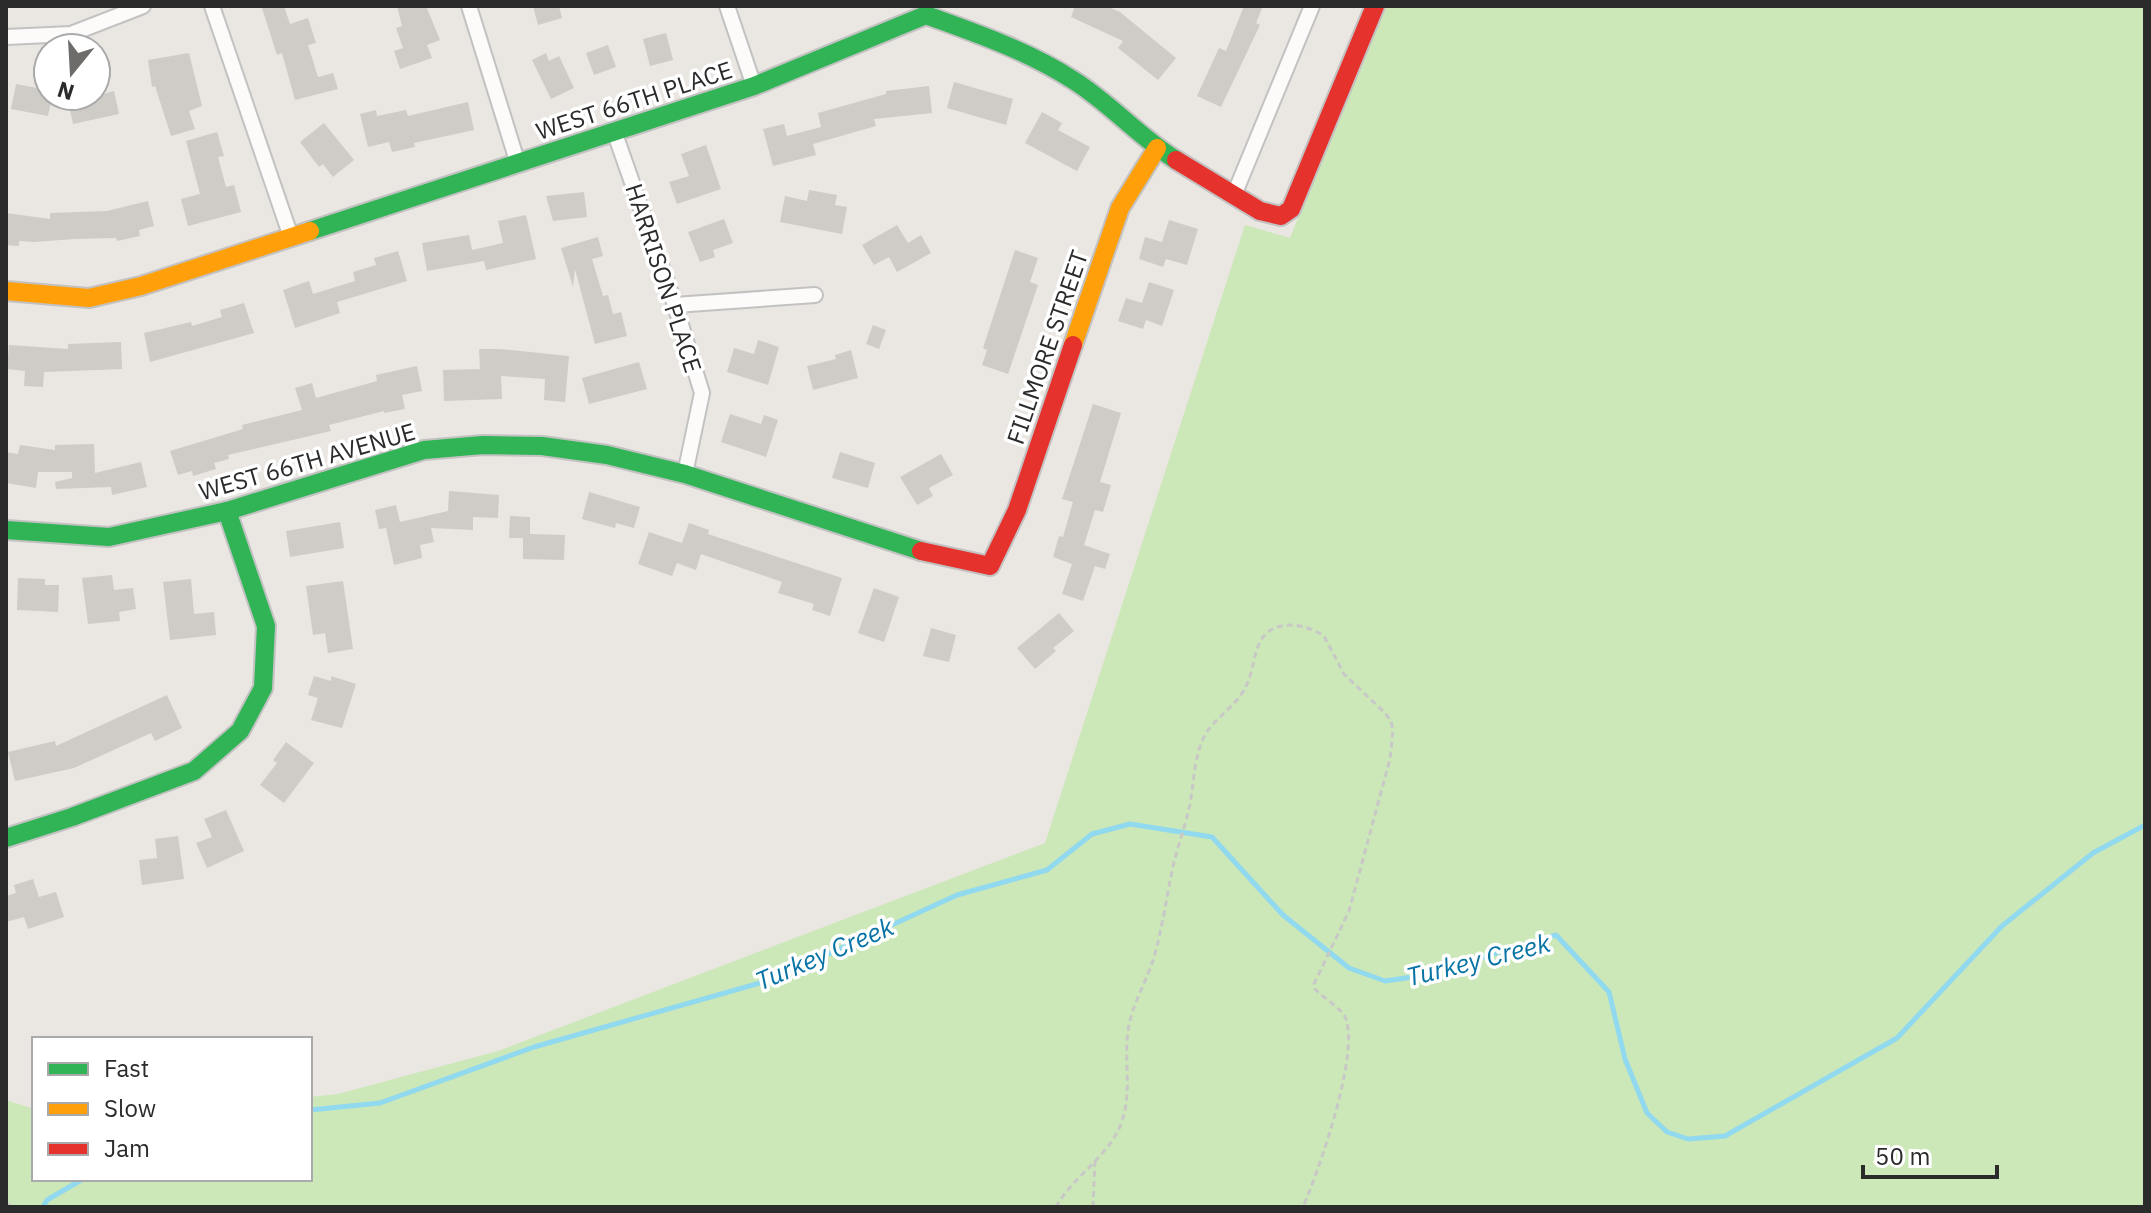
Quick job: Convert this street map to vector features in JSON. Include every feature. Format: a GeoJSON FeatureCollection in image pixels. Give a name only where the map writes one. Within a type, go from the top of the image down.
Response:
{"type":"FeatureCollection","features":[{"type":"Feature","properties":{"kind":"street"},"geometry":{"type":"LineString","coordinates":[[6,37],[71,34],[143,6]]}},
{"type":"Feature","properties":{"kind":"street"},"geometry":{"type":"LineString","coordinates":[[212,6],[291,237]]}},
{"type":"Feature","properties":{"kind":"street"},"geometry":{"type":"LineString","coordinates":[[469,6],[518,164]]}},
{"type":"Feature","properties":{"kind":"street"},"geometry":{"type":"LineString","coordinates":[[727,6],[754,86]]}},
{"type":"Feature","properties":{"kind":"street"},"geometry":{"type":"LineString","coordinates":[[1234,195],[1312,6]]}},
{"type":"Feature","properties":{"kind":"street","name":"WEST 66TH PLACE"},"geometry":{"type":"LineString","coordinates":[[6,291],[89,298],[141,286],[754,86],[926,15],[997,40],[1074,80],[1157,148],[1260,211],[1281,216],[1291,209],[1375,6]]}},
{"type":"Feature","properties":{"kind":"street","name":"HARRISON PLACE"},"geometry":{"type":"LineString","coordinates":[[614,131],[675,305],[702,393],[685,474]]}},
{"type":"Feature","properties":{"kind":"street","name":"FILLMORE STREET"},"geometry":{"type":"LineString","coordinates":[[990,566],[1017,510],[1120,208],[1157,148]]}},
{"type":"Feature","properties":{"kind":"street"},"geometry":{"type":"LineString","coordinates":[[675,305],[815,295]]}},
{"type":"Feature","properties":{"kind":"street","name":"WEST 66TH AVENUE"},"geometry":{"type":"LineString","coordinates":[[6,530],[109,537],[227,511],[424,450],[483,445],[542,446],[607,455],[685,474],[938,557],[990,566]]}},
{"type":"Feature","properties":{"kind":"street"},"geometry":{"type":"LineString","coordinates":[[6,838],[194,771],[240,731],[263,688],[266,626],[227,511]]}},
{"type":"Feature","properties":{"kind":"path"},"geometry":{"type":"LineString","coordinates":[[1056,1207],[1120,1127],[1124,1116],[1128,1030],[1154,956],[1174,861],[1190,805],[1198,752],[1204,737],[1238,700],[1247,685],[1263,638],[1278,626],[1290,624],[1324,636],[1336,663],[1385,713],[1393,730],[1390,759],[1343,927],[1316,977],[1315,989],[1346,1019],[1346,1073],[1303,1207]]}},
{"type":"Feature","properties":{"kind":"path"},"geometry":{"type":"LineString","coordinates":[[1093,1207],[1095,1160]]}},
{"type":"Feature","properties":{"kind":"green space"},"geometry":{"type":"Polygon","coordinates":[[[1385,6],[2145,6],[2145,1207],[6,1207],[6,1100],[32,1108],[32,1181],[312,1181],[312,1097],[338,1094],[498,1051],[1045,843],[1245,225],[1290,238],[1385,6]]]}},
{"type":"Feature","properties":{"kind":"building"},"geometry":{"type":"Polygon","coordinates":[[[284,6],[290,24],[308,18],[316,43],[308,45],[318,77],[333,73],[338,89],[295,100],[282,53],[277,55],[262,8],[284,6]]]}},
{"type":"Feature","properties":{"kind":"building"},"geometry":{"type":"Polygon","coordinates":[[[397,6],[426,6],[440,40],[427,45],[432,58],[400,69],[394,51],[403,48],[396,28],[402,26],[397,6]]]}},
{"type":"Feature","properties":{"kind":"building"},"geometry":{"type":"Polygon","coordinates":[[[533,6],[559,6],[562,18],[538,25],[533,6]]]}},
{"type":"Feature","properties":{"kind":"building"},"geometry":{"type":"Polygon","coordinates":[[[1075,6],[1106,6],[1120,12],[1176,58],[1158,80],[1118,48],[1123,41],[1071,17],[1075,6]]]}},
{"type":"Feature","properties":{"kind":"building"},"geometry":{"type":"Polygon","coordinates":[[[1244,6],[1263,6],[1256,23],[1260,25],[1221,107],[1197,96],[1219,48],[1226,51],[1244,6]]]}},
{"type":"Feature","properties":{"kind":"building"},"geometry":{"type":"Polygon","coordinates":[[[666,33],[673,60],[650,66],[643,39],[666,33]]]}},
{"type":"Feature","properties":{"kind":"building"},"geometry":{"type":"Polygon","coordinates":[[[608,45],[616,67],[594,75],[586,53],[608,45]]]}},
{"type":"Feature","properties":{"kind":"building"},"geometry":{"type":"Polygon","coordinates":[[[189,53],[202,106],[189,111],[195,129],[171,136],[155,86],[152,87],[148,60],[189,53]]]}},
{"type":"Feature","properties":{"kind":"building"},"geometry":{"type":"Polygon","coordinates":[[[546,53],[549,61],[559,56],[574,88],[551,99],[532,60],[546,53]]]}},
{"type":"Feature","properties":{"kind":"building"},"geometry":{"type":"Polygon","coordinates":[[[954,82],[1013,99],[1006,125],[947,108],[954,82]]]}},
{"type":"Feature","properties":{"kind":"building"},"geometry":{"type":"Polygon","coordinates":[[[16,84],[32,87],[32,112],[49,112],[48,116],[11,109],[16,84]]]}},
{"type":"Feature","properties":{"kind":"building"},"geometry":{"type":"Polygon","coordinates":[[[929,86],[932,113],[874,119],[876,126],[813,144],[816,155],[773,166],[763,129],[784,124],[787,136],[821,127],[818,113],[886,94],[886,91],[929,86]]]}},
{"type":"Feature","properties":{"kind":"building"},"geometry":{"type":"Polygon","coordinates":[[[112,92],[119,114],[73,124],[70,112],[112,112],[112,92]]]}},
{"type":"Feature","properties":{"kind":"building"},"geometry":{"type":"Polygon","coordinates":[[[468,102],[474,130],[414,143],[415,147],[392,152],[389,142],[368,147],[360,114],[376,110],[377,116],[406,110],[408,116],[468,102]]]}},
{"type":"Feature","properties":{"kind":"building"},"geometry":{"type":"Polygon","coordinates":[[[1042,112],[1062,123],[1058,130],[1090,147],[1077,171],[1025,143],[1042,112]]]}},
{"type":"Feature","properties":{"kind":"building"},"geometry":{"type":"Polygon","coordinates":[[[324,123],[354,160],[333,177],[323,164],[319,167],[300,142],[324,123]]]}},
{"type":"Feature","properties":{"kind":"building"},"geometry":{"type":"Polygon","coordinates":[[[217,132],[224,156],[218,157],[226,187],[234,185],[241,212],[188,226],[181,199],[200,194],[186,141],[217,132]]]}},
{"type":"Feature","properties":{"kind":"building"},"geometry":{"type":"Polygon","coordinates":[[[706,145],[721,189],[677,204],[669,182],[689,176],[681,154],[706,145]]]}},
{"type":"Feature","properties":{"kind":"building"},"geometry":{"type":"Polygon","coordinates":[[[809,190],[837,195],[835,205],[847,207],[842,234],[780,222],[785,196],[807,201],[809,190]]]}},
{"type":"Feature","properties":{"kind":"building"},"geometry":{"type":"Polygon","coordinates":[[[584,192],[587,217],[553,221],[546,196],[584,192]]]}},
{"type":"Feature","properties":{"kind":"building"},"geometry":{"type":"Polygon","coordinates":[[[148,201],[154,226],[139,230],[140,236],[117,241],[116,238],[74,239],[19,241],[19,246],[6,245],[6,213],[50,219],[50,213],[107,211],[148,201]]]}},
{"type":"Feature","properties":{"kind":"building"},"geometry":{"type":"Polygon","coordinates":[[[526,215],[536,259],[486,270],[484,261],[427,271],[422,243],[469,235],[472,250],[503,243],[498,221],[526,215]]]}},
{"type":"Feature","properties":{"kind":"building"},"geometry":{"type":"Polygon","coordinates":[[[724,219],[733,243],[713,250],[715,257],[700,262],[688,232],[724,219]]]}},
{"type":"Feature","properties":{"kind":"building"},"geometry":{"type":"Polygon","coordinates":[[[1169,220],[1198,229],[1187,265],[1166,259],[1163,267],[1139,259],[1145,237],[1162,242],[1169,220]]]}},
{"type":"Feature","properties":{"kind":"building"},"geometry":{"type":"Polygon","coordinates":[[[897,225],[908,243],[921,235],[931,253],[897,272],[889,257],[874,265],[862,245],[897,225]]]}},
{"type":"Feature","properties":{"kind":"building"},"geometry":{"type":"Polygon","coordinates":[[[598,237],[603,256],[592,259],[603,296],[608,295],[613,314],[621,312],[627,336],[595,344],[575,269],[573,287],[561,248],[598,237]]]}},
{"type":"Feature","properties":{"kind":"building"},"geometry":{"type":"Polygon","coordinates":[[[1015,250],[1038,258],[1030,282],[1038,285],[1008,374],[982,365],[987,350],[983,348],[1015,250]]]}},
{"type":"Feature","properties":{"kind":"building"},"geometry":{"type":"Polygon","coordinates":[[[398,251],[407,281],[337,302],[340,313],[295,328],[283,290],[309,281],[313,294],[355,281],[353,272],[376,265],[374,258],[398,251]]]}},
{"type":"Feature","properties":{"kind":"building"},"geometry":{"type":"Polygon","coordinates":[[[1149,282],[1174,290],[1162,326],[1146,320],[1143,329],[1118,321],[1126,298],[1142,303],[1149,282]]]}},
{"type":"Feature","properties":{"kind":"building"},"geometry":{"type":"Polygon","coordinates":[[[244,303],[254,333],[150,362],[144,333],[191,322],[192,326],[222,317],[220,310],[244,303]]]}},
{"type":"Feature","properties":{"kind":"building"},"geometry":{"type":"Polygon","coordinates":[[[873,325],[886,330],[879,349],[866,344],[873,325]]]}},
{"type":"Feature","properties":{"kind":"building"},"geometry":{"type":"Polygon","coordinates":[[[758,340],[779,347],[768,385],[727,372],[734,348],[754,354],[758,340]]]}},
{"type":"Feature","properties":{"kind":"building"},"geometry":{"type":"Polygon","coordinates":[[[121,342],[122,369],[44,372],[43,387],[24,386],[25,371],[7,369],[9,345],[68,349],[68,344],[121,342]]]}},
{"type":"Feature","properties":{"kind":"building"},"geometry":{"type":"Polygon","coordinates":[[[479,349],[569,356],[565,402],[544,400],[545,379],[501,376],[502,399],[444,401],[443,370],[480,369],[479,349]]]}},
{"type":"Feature","properties":{"kind":"building"},"geometry":{"type":"Polygon","coordinates":[[[851,350],[858,378],[813,390],[807,366],[836,359],[835,355],[851,350]]]}},
{"type":"Feature","properties":{"kind":"building"},"geometry":{"type":"Polygon","coordinates":[[[639,362],[647,389],[589,404],[582,378],[639,362]]]}},
{"type":"Feature","properties":{"kind":"building"},"geometry":{"type":"Polygon","coordinates":[[[417,366],[422,391],[402,395],[405,409],[329,425],[331,431],[228,455],[229,459],[214,463],[216,469],[193,476],[192,471],[178,475],[170,451],[243,429],[242,425],[302,410],[295,388],[312,383],[316,398],[377,381],[376,375],[417,366]]]}},
{"type":"Feature","properties":{"kind":"building"},"geometry":{"type":"Polygon","coordinates":[[[1093,404],[1121,413],[1100,482],[1111,485],[1103,512],[1095,510],[1084,545],[1110,554],[1105,569],[1095,566],[1083,601],[1062,594],[1072,564],[1053,557],[1059,536],[1063,537],[1073,502],[1062,499],[1093,404]]]}},
{"type":"Feature","properties":{"kind":"building"},"geometry":{"type":"Polygon","coordinates":[[[730,414],[761,424],[764,415],[778,420],[766,457],[721,442],[730,414]]]}},
{"type":"Feature","properties":{"kind":"building"},"geometry":{"type":"Polygon","coordinates":[[[94,444],[95,473],[141,462],[147,487],[112,495],[111,487],[56,489],[55,482],[72,478],[72,472],[38,472],[36,488],[6,483],[6,452],[18,454],[20,445],[55,450],[55,445],[94,444]]]}},
{"type":"Feature","properties":{"kind":"building"},"geometry":{"type":"Polygon","coordinates":[[[840,452],[875,463],[868,488],[832,478],[840,452]]]}},
{"type":"Feature","properties":{"kind":"building"},"geometry":{"type":"Polygon","coordinates":[[[941,454],[953,475],[929,488],[933,496],[917,505],[900,477],[941,454]]]}},
{"type":"Feature","properties":{"kind":"building"},"geometry":{"type":"Polygon","coordinates":[[[449,491],[499,495],[498,518],[473,517],[473,530],[431,528],[434,542],[420,545],[422,558],[394,565],[386,528],[379,529],[375,510],[396,505],[400,522],[448,511],[449,491]]]}},
{"type":"Feature","properties":{"kind":"building"},"geometry":{"type":"Polygon","coordinates":[[[589,492],[640,507],[634,528],[616,523],[615,528],[582,519],[589,492]]]}},
{"type":"Feature","properties":{"kind":"building"},"geometry":{"type":"Polygon","coordinates":[[[510,516],[530,517],[530,534],[565,535],[564,560],[523,559],[523,538],[509,538],[510,516]]]}},
{"type":"Feature","properties":{"kind":"building"},"geometry":{"type":"Polygon","coordinates":[[[340,522],[344,548],[290,557],[286,531],[340,522]]]}},
{"type":"Feature","properties":{"kind":"building"},"geometry":{"type":"Polygon","coordinates":[[[689,523],[709,530],[708,534],[842,578],[830,616],[812,610],[814,604],[778,593],[782,582],[701,554],[696,570],[677,563],[672,576],[638,564],[649,532],[682,543],[689,523]]]}},
{"type":"Feature","properties":{"kind":"building"},"geometry":{"type":"Polygon","coordinates":[[[112,575],[114,590],[133,588],[136,609],[119,612],[120,621],[88,624],[82,578],[112,575]]]}},
{"type":"Feature","properties":{"kind":"building"},"geometry":{"type":"Polygon","coordinates":[[[18,578],[45,579],[45,585],[59,585],[58,612],[17,610],[18,578]]]}},
{"type":"Feature","properties":{"kind":"building"},"geometry":{"type":"Polygon","coordinates":[[[191,579],[194,614],[214,612],[216,635],[170,640],[163,582],[191,579]]]}},
{"type":"Feature","properties":{"kind":"building"},"geometry":{"type":"Polygon","coordinates":[[[343,581],[353,649],[328,653],[325,633],[313,635],[306,586],[343,581]]]}},
{"type":"Feature","properties":{"kind":"building"},"geometry":{"type":"Polygon","coordinates":[[[874,588],[899,597],[884,642],[858,633],[874,588]]]}},
{"type":"Feature","properties":{"kind":"building"},"geometry":{"type":"Polygon","coordinates":[[[1059,613],[1074,631],[1053,648],[1056,651],[1035,669],[1017,648],[1059,613]]]}},
{"type":"Feature","properties":{"kind":"building"},"geometry":{"type":"Polygon","coordinates":[[[931,628],[956,635],[949,662],[923,656],[931,628]]]}},
{"type":"Feature","properties":{"kind":"building"},"geometry":{"type":"Polygon","coordinates":[[[314,676],[331,681],[331,676],[356,684],[342,728],[311,720],[318,698],[308,695],[314,676]]]}},
{"type":"Feature","properties":{"kind":"building"},"geometry":{"type":"Polygon","coordinates":[[[167,695],[182,728],[155,741],[151,733],[74,768],[15,781],[8,752],[55,741],[56,746],[167,695]]]}},
{"type":"Feature","properties":{"kind":"building"},"geometry":{"type":"Polygon","coordinates":[[[286,742],[314,763],[284,803],[260,785],[277,763],[273,760],[286,742]]]}},
{"type":"Feature","properties":{"kind":"building"},"geometry":{"type":"Polygon","coordinates":[[[226,810],[244,851],[207,868],[196,843],[212,837],[204,819],[226,810]]]}},
{"type":"Feature","properties":{"kind":"building"},"geometry":{"type":"Polygon","coordinates":[[[178,836],[184,879],[142,885],[139,860],[157,858],[155,839],[178,836]]]}},
{"type":"Feature","properties":{"kind":"building"},"geometry":{"type":"Polygon","coordinates":[[[33,879],[39,897],[56,892],[64,917],[28,929],[24,917],[6,922],[6,896],[16,893],[14,885],[33,879]]]}},
{"type":"Feature","properties":{"kind":"waterway","name":"Turkey Creek"},"geometry":{"type":"LineString","coordinates":[[312,1110],[380,1103],[534,1047],[774,979],[957,895],[1047,870],[1092,834],[1130,824],[1212,837],[1283,915],[1349,968],[1385,981],[1420,976],[1556,935],[1609,992],[1625,1059],[1647,1113],[1667,1132],[1688,1139],[1725,1136],[1897,1038],[2002,926],[2093,853],[2145,825]]}},
{"type":"Feature","properties":{"kind":"waterway","name":"Turkey Creek"},"geometry":{"type":"LineString","coordinates":[[43,1207],[47,1200],[80,1181]]}},
{"type":"Feature","properties":{"kind":"traffic: fast"},"geometry":{"type":"LineString","coordinates":[[310,231],[754,86],[926,15],[1001,43],[1056,70],[1087,89],[1176,160]]}},
{"type":"Feature","properties":{"kind":"traffic: fast"},"geometry":{"type":"LineString","coordinates":[[6,530],[109,537],[227,511],[424,450],[483,445],[542,446],[607,455],[685,474],[921,551]]}},
{"type":"Feature","properties":{"kind":"traffic: fast"},"geometry":{"type":"LineString","coordinates":[[6,838],[194,771],[240,731],[263,688],[266,626],[227,511]]}},
{"type":"Feature","properties":{"kind":"traffic: slow"},"geometry":{"type":"LineString","coordinates":[[1073,345],[1120,208],[1157,148]]}},
{"type":"Feature","properties":{"kind":"traffic: slow"},"geometry":{"type":"LineString","coordinates":[[6,291],[89,298],[141,286],[310,231]]}},
{"type":"Feature","properties":{"kind":"traffic: jam"},"geometry":{"type":"LineString","coordinates":[[1176,160],[1260,211],[1281,216],[1291,209],[1375,6]]}},
{"type":"Feature","properties":{"kind":"traffic: jam"},"geometry":{"type":"LineString","coordinates":[[921,551],[990,566],[1017,510],[1073,345]]}}]}
